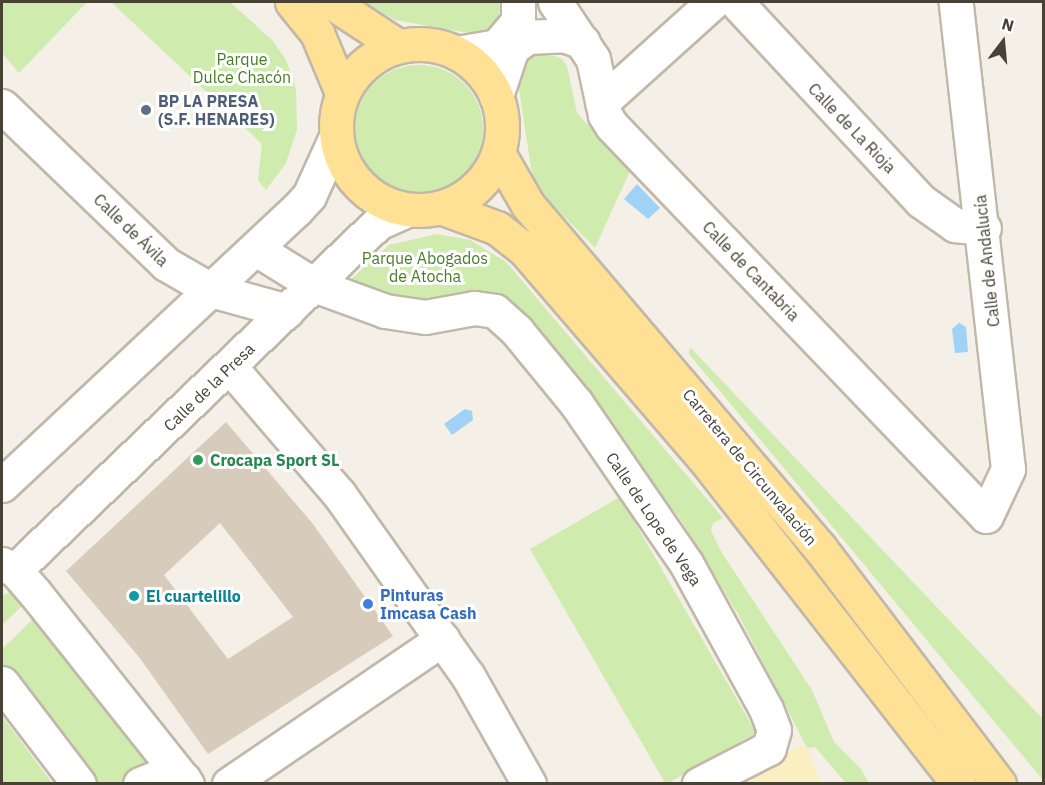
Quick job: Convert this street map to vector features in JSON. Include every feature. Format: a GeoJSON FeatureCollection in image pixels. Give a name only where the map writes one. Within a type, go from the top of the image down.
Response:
{"type":"FeatureCollection","features":[{"type":"Feature","properties":{"kind":"main road"},"geometry":{"type":"LineString","coordinates":[[291,2],[317,33],[342,93],[335,139],[343,165],[359,187],[381,202],[407,210],[443,208],[467,196],[486,177],[498,153],[502,134],[496,96],[487,79],[457,53],[418,44],[398,46],[375,56],[342,93]]}},
{"type":"Feature","properties":{"kind":"main road"},"geometry":{"type":"LineString","coordinates":[[331,2],[398,46]]}},
{"type":"Feature","properties":{"kind":"main road","name":"Carretera de Circunvalación"},"geometry":{"type":"LineString","coordinates":[[498,153],[528,205],[820,548],[999,783]]}},
{"type":"Feature","properties":{"kind":"main road","name":"Carretera de Circunvalación"},"geometry":{"type":"LineString","coordinates":[[443,208],[497,228],[524,249],[704,458],[959,783]]}},
{"type":"Feature","properties":{"kind":"street"},"geometry":{"type":"LineString","coordinates":[[457,53],[497,46],[518,21],[518,2]]}},
{"type":"Feature","properties":{"kind":"street","name":"Calle de Cantabria"},"geometry":{"type":"LineString","coordinates":[[556,2],[583,42],[596,69],[602,102],[612,126],[986,516]]}},
{"type":"Feature","properties":{"kind":"street"},"geometry":{"type":"LineString","coordinates":[[602,102],[713,2]]}},
{"type":"Feature","properties":{"kind":"street","name":"Calle de La Rioja"},"geometry":{"type":"LineString","coordinates":[[736,2],[921,201],[955,225],[984,228]]}},
{"type":"Feature","properties":{"kind":"street","name":"Calle de Andalucía"},"geometry":{"type":"LineString","coordinates":[[956,2],[984,228],[1008,469],[986,516]]}},
{"type":"Feature","properties":{"kind":"street"},"geometry":{"type":"LineString","coordinates":[[496,96],[512,48],[528,37],[563,35],[583,42]]}},
{"type":"Feature","properties":{"kind":"street","name":"Calle de Ávila"},"geometry":{"type":"LineString","coordinates":[[2,106],[166,264],[211,290],[287,312]]}},
{"type":"Feature","properties":{"kind":"street"},"geometry":{"type":"LineString","coordinates":[[2,485],[256,249],[309,196],[335,139]]}},
{"type":"Feature","properties":{"kind":"street","name":"Calle de la Presa"},"geometry":{"type":"LineString","coordinates":[[8,567],[230,367],[378,223],[407,210]]}},
{"type":"Feature","properties":{"kind":"street"},"geometry":{"type":"LineString","coordinates":[[256,249],[314,285]]}},
{"type":"Feature","properties":{"kind":"street","name":"Calle de Lope de Vega"},"geometry":{"type":"LineString","coordinates":[[314,285],[405,315],[425,316],[474,308],[495,311],[576,403],[686,563],[766,709],[774,730],[769,748],[699,783]]}},
{"type":"Feature","properties":{"kind":"street"},"geometry":{"type":"LineString","coordinates":[[230,367],[339,494],[442,639],[495,720],[529,783]]}},
{"type":"Feature","properties":{"kind":"street"},"geometry":{"type":"LineString","coordinates":[[8,567],[186,781]]}},
{"type":"Feature","properties":{"kind":"street"},"geometry":{"type":"LineString","coordinates":[[229,783],[442,639]]}},
{"type":"Feature","properties":{"kind":"street"},"geometry":{"type":"LineString","coordinates":[[2,683],[79,783]]}},
{"type":"Feature","properties":{"kind":"street"},"geometry":{"type":"LineString","coordinates":[[140,783],[162,776],[186,781]]}},
{"type":"Feature","properties":{"kind":"green space"},"geometry":{"type":"Polygon","coordinates":[[[2,2],[87,2],[19,73],[2,53],[2,2]]]}},
{"type":"Feature","properties":{"kind":"green space","name":"Parque Dulce Chacón"},"geometry":{"type":"Polygon","coordinates":[[[111,2],[230,2],[273,41],[286,60],[296,89],[297,130],[286,163],[266,190],[258,180],[262,144],[111,2]]]}},
{"type":"Feature","properties":{"kind":"green space"},"geometry":{"type":"Polygon","coordinates":[[[364,2],[499,2],[501,9],[493,26],[475,34],[395,20],[364,2]]]}},
{"type":"Feature","properties":{"kind":"green space"},"geometry":{"type":"Polygon","coordinates":[[[540,52],[561,58],[567,66],[577,113],[630,171],[595,248],[548,200],[532,174],[517,76],[525,60],[540,52]]]}},
{"type":"Feature","properties":{"kind":"green space"},"geometry":{"type":"Polygon","coordinates":[[[419,65],[443,70],[464,84],[478,105],[483,129],[478,153],[464,174],[443,188],[419,193],[395,188],[374,174],[360,153],[355,129],[360,105],[374,84],[395,70],[419,65]]]}},
{"type":"Feature","properties":{"kind":"green space","name":"Parque Abogados de Atocha"},"geometry":{"type":"Polygon","coordinates":[[[437,234],[470,240],[506,262],[723,518],[713,523],[711,531],[722,553],[812,690],[834,742],[861,769],[869,783],[846,783],[815,747],[807,748],[738,614],[681,520],[513,302],[495,292],[478,291],[409,300],[349,281],[389,245],[437,234]]]}},
{"type":"Feature","properties":{"kind":"green space"},"geometry":{"type":"Polygon","coordinates":[[[690,347],[1043,719],[1043,780],[689,354],[690,347]]]}},
{"type":"Feature","properties":{"kind":"green space"},"geometry":{"type":"Polygon","coordinates":[[[620,497],[756,733],[666,784],[530,549],[620,497]]]}},
{"type":"Feature","properties":{"kind":"green space"},"geometry":{"type":"Polygon","coordinates":[[[10,592],[23,605],[2,625],[2,596],[10,592]]]}},
{"type":"Feature","properties":{"kind":"green space"},"geometry":{"type":"Polygon","coordinates":[[[35,617],[147,758],[149,764],[119,783],[95,783],[2,665],[2,649],[35,617]]]}},
{"type":"Feature","properties":{"kind":"green space"},"geometry":{"type":"Polygon","coordinates":[[[2,716],[52,783],[2,783],[2,716]]]}},
{"type":"Feature","properties":{"kind":"sand"},"geometry":{"type":"Polygon","coordinates":[[[805,744],[821,783],[727,784],[805,744]]]}},
{"type":"Feature","properties":{"kind":"water"},"geometry":{"type":"Polygon","coordinates":[[[637,184],[660,208],[648,219],[624,199],[637,184]]]}},
{"type":"Feature","properties":{"kind":"water"},"geometry":{"type":"Polygon","coordinates":[[[959,323],[966,327],[968,352],[955,353],[952,329],[959,323]]]}},
{"type":"Feature","properties":{"kind":"water"},"geometry":{"type":"Polygon","coordinates":[[[465,409],[472,411],[473,420],[452,435],[444,424],[465,409]]]}},
{"type":"Feature","properties":{"kind":"building","name":"El cuartelillo"},"geometry":{"type":"Polygon","coordinates":[[[226,422],[313,524],[393,636],[208,754],[139,657],[66,571],[226,422]],[[220,523],[164,575],[228,659],[293,617],[220,523]]]}},
{"type":"Feature","properties":{"kind":"place","name":"BP LA PRESA (S.F. HENARES)"},"geometry":{"type":"Point","coordinates":[146,110]}},
{"type":"Feature","properties":{"kind":"place","name":"Crocapa Sport SL"},"geometry":{"type":"Point","coordinates":[198,460]}},
{"type":"Feature","properties":{"kind":"place","name":"El cuartelillo"},"geometry":{"type":"Point","coordinates":[134,596]}},
{"type":"Feature","properties":{"kind":"place","name":"Pinturas Imcasa Cash"},"geometry":{"type":"Point","coordinates":[368,604]}}]}
